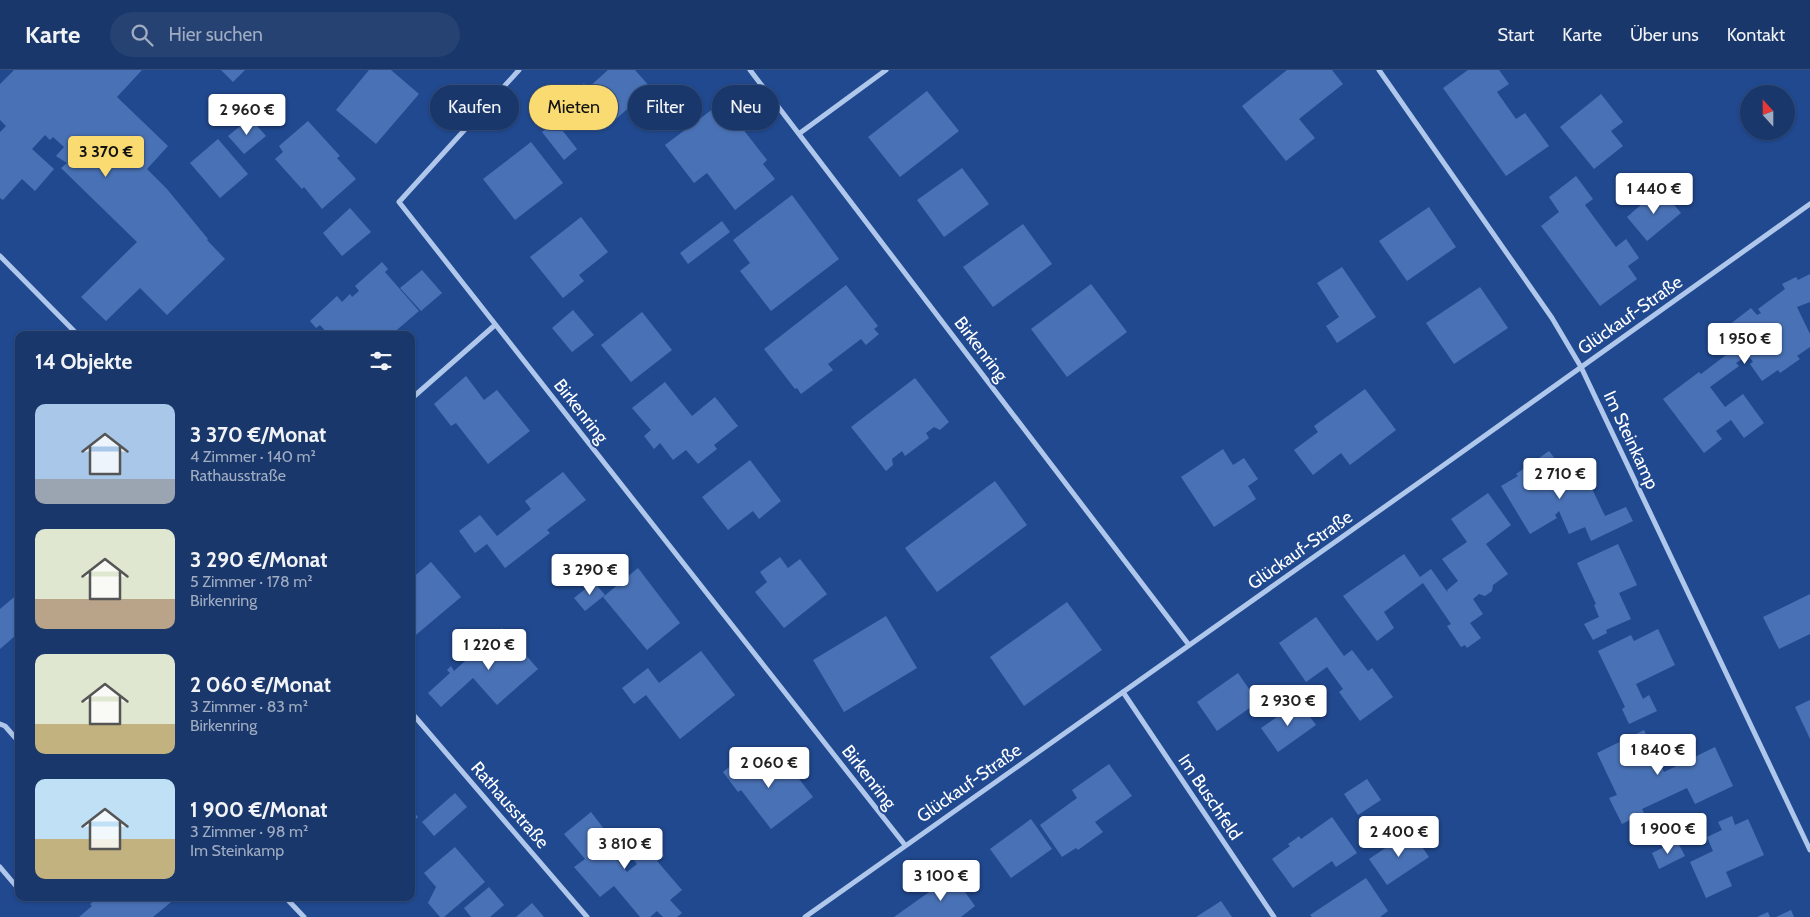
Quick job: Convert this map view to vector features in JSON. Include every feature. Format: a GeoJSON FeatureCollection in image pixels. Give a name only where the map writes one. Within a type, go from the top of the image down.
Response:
{"type":"FeatureCollection","features":[{"type":"Feature","properties":{"kind":"street","name":"Birkenring"},"geometry":{"type":"LineString","coordinates":[[519,70],[399,202],[905,845]]}},
{"type":"Feature","properties":{"kind":"street","name":"Birkenring"},"geometry":{"type":"LineString","coordinates":[[750,70],[800,133],[1189,645]]}},
{"type":"Feature","properties":{"kind":"street"},"geometry":{"type":"LineString","coordinates":[[800,133],[886,70]]}},
{"type":"Feature","properties":{"kind":"street","name":"Im Steinkamp"},"geometry":{"type":"LineString","coordinates":[[1379,70],[1552,318],[1581,367],[1810,850]]}},
{"type":"Feature","properties":{"kind":"street","name":"Glückauf-Straße"},"geometry":{"type":"LineString","coordinates":[[805,917],[1810,204]]}},
{"type":"Feature","properties":{"kind":"street"},"geometry":{"type":"LineString","coordinates":[[0,256],[74,331]]}},
{"type":"Feature","properties":{"kind":"street"},"geometry":{"type":"LineString","coordinates":[[415,395],[496,324]]}},
{"type":"Feature","properties":{"kind":"street","name":"Im Buschfeld"},"geometry":{"type":"LineString","coordinates":[[1123,692],[1274,917]]}},
{"type":"Feature","properties":{"kind":"street","name":"Rathausstraße"},"geometry":{"type":"LineString","coordinates":[[415,717],[587,917]]}},
{"type":"Feature","properties":{"kind":"street"},"geometry":{"type":"LineString","coordinates":[[0,724],[5,726],[15,737]]}},
{"type":"Feature","properties":{"kind":"street"},"geometry":{"type":"LineString","coordinates":[[0,867],[15,885]]}},
{"type":"Feature","properties":{"kind":"street"},"geometry":{"type":"LineString","coordinates":[[289,901],[304,917]]}},
{"type":"Feature","properties":{"kind":"building"},"geometry":{"type":"Polygon","coordinates":[[[14,70],[142,70],[117,97],[168,146],[147,169],[167,189],[207,240],[225,259],[167,315],[140,288],[106,321],[81,297],[137,242],[61,168],[67,163],[56,156],[64,147],[53,137],[50,140],[45,135],[32,149],[54,169],[35,191],[22,179],[3,200],[0,198],[0,132],[6,126],[0,120],[0,84],[14,70]]]}},
{"type":"Feature","properties":{"kind":"building"},"geometry":{"type":"Polygon","coordinates":[[[221,70],[245,70],[233,82],[221,70]]]}},
{"type":"Feature","properties":{"kind":"building"},"geometry":{"type":"Polygon","coordinates":[[[369,70],[391,70],[419,94],[376,144],[336,110],[369,70]]]}},
{"type":"Feature","properties":{"kind":"building"},"geometry":{"type":"Polygon","coordinates":[[[608,70],[635,70],[648,85],[628,85],[628,108],[618,117],[618,85],[591,85],[608,70]]]}},
{"type":"Feature","properties":{"kind":"building"},"geometry":{"type":"Polygon","coordinates":[[[1287,70],[1332,70],[1343,84],[1299,119],[1315,138],[1286,161],[1242,106],[1287,70]]]}},
{"type":"Feature","properties":{"kind":"building"},"geometry":{"type":"Polygon","coordinates":[[[1468,70],[1499,70],[1509,84],[1497,92],[1516,119],[1525,113],[1549,146],[1506,176],[1443,88],[1468,70]]]}},
{"type":"Feature","properties":{"kind":"building"},"geometry":{"type":"Polygon","coordinates":[[[927,91],[959,131],[900,177],[868,137],[927,91]]]}},
{"type":"Feature","properties":{"kind":"building"},"geometry":{"type":"Polygon","coordinates":[[[1601,94],[1623,122],[1611,131],[1623,146],[1594,169],[1560,127],[1601,94]]]}},
{"type":"Feature","properties":{"kind":"building"},"geometry":{"type":"Polygon","coordinates":[[[712,110],[712,130],[744,130],[767,160],[763,164],[775,179],[735,210],[707,173],[694,183],[665,145],[685,130],[702,130],[702,117],[712,110]]]}},
{"type":"Feature","properties":{"kind":"building"},"geometry":{"type":"Polygon","coordinates":[[[250,118],[266,136],[244,154],[228,136],[250,118]]]}},
{"type":"Feature","properties":{"kind":"building"},"geometry":{"type":"Polygon","coordinates":[[[308,121],[340,156],[337,158],[356,179],[322,209],[304,187],[302,189],[275,159],[283,152],[279,146],[308,121]]]}},
{"type":"Feature","properties":{"kind":"building"},"geometry":{"type":"Polygon","coordinates":[[[544,130],[562,130],[577,149],[564,160],[542,132],[544,130]]]}},
{"type":"Feature","properties":{"kind":"building"},"geometry":{"type":"Polygon","coordinates":[[[218,139],[248,174],[220,198],[190,163],[218,139]]]}},
{"type":"Feature","properties":{"kind":"building"},"geometry":{"type":"Polygon","coordinates":[[[531,142],[563,183],[515,220],[483,179],[531,142]]]}},
{"type":"Feature","properties":{"kind":"building"},"geometry":{"type":"Polygon","coordinates":[[[962,168],[989,204],[944,237],[917,200],[962,168]]]}},
{"type":"Feature","properties":{"kind":"building"},"geometry":{"type":"Polygon","coordinates":[[[1576,176],[1593,199],[1585,205],[1616,247],[1626,239],[1639,258],[1628,266],[1637,279],[1600,306],[1541,226],[1559,212],[1549,197],[1576,176]]]}},
{"type":"Feature","properties":{"kind":"building"},"geometry":{"type":"Polygon","coordinates":[[[1660,188],[1681,213],[1647,241],[1627,217],[1660,188]]]}},
{"type":"Feature","properties":{"kind":"building"},"geometry":{"type":"Polygon","coordinates":[[[792,195],[839,259],[771,311],[740,271],[750,263],[733,240],[792,195]]]}},
{"type":"Feature","properties":{"kind":"building"},"geometry":{"type":"Polygon","coordinates":[[[1429,207],[1456,247],[1407,281],[1379,241],[1429,207]]]}},
{"type":"Feature","properties":{"kind":"building"},"geometry":{"type":"Polygon","coordinates":[[[350,208],[371,232],[342,256],[323,233],[350,208]]]}},
{"type":"Feature","properties":{"kind":"building"},"geometry":{"type":"Polygon","coordinates":[[[581,217],[608,252],[579,275],[584,281],[563,298],[530,257],[581,217]]]}},
{"type":"Feature","properties":{"kind":"building"},"geometry":{"type":"Polygon","coordinates":[[[722,221],[730,232],[688,264],[680,253],[722,221]]]}},
{"type":"Feature","properties":{"kind":"building"},"geometry":{"type":"Polygon","coordinates":[[[1023,224],[1052,264],[993,307],[963,267],[1023,224]]]}},
{"type":"Feature","properties":{"kind":"building"},"geometry":{"type":"Polygon","coordinates":[[[382,262],[388,269],[385,272],[419,311],[396,331],[325,331],[320,325],[316,328],[310,321],[337,296],[342,302],[350,294],[352,297],[359,291],[355,286],[382,262]]]}},
{"type":"Feature","properties":{"kind":"building"},"geometry":{"type":"Polygon","coordinates":[[[1342,267],[1376,317],[1337,343],[1326,326],[1339,317],[1317,283],[1342,267]]]}},
{"type":"Feature","properties":{"kind":"building"},"geometry":{"type":"Polygon","coordinates":[[[422,270],[442,293],[421,311],[400,288],[422,270]]]}},
{"type":"Feature","properties":{"kind":"building"},"geometry":{"type":"Polygon","coordinates":[[[1810,274],[1810,302],[1797,307],[1810,334],[1810,347],[1797,356],[1800,359],[1780,373],[1778,370],[1762,381],[1750,364],[1753,362],[1748,355],[1736,363],[1739,366],[1710,387],[1725,407],[1743,394],[1764,423],[1744,438],[1731,420],[1716,431],[1722,439],[1704,453],[1663,399],[1699,372],[1701,374],[1726,355],[1723,351],[1726,349],[1724,346],[1728,342],[1726,339],[1731,327],[1729,325],[1751,308],[1757,315],[1761,313],[1758,309],[1785,289],[1782,284],[1796,277],[1798,280],[1810,274]]]}},
{"type":"Feature","properties":{"kind":"building"},"geometry":{"type":"Polygon","coordinates":[[[1091,284],[1127,332],[1067,377],[1031,329],[1091,284]]]}},
{"type":"Feature","properties":{"kind":"building"},"geometry":{"type":"Polygon","coordinates":[[[846,285],[878,326],[874,329],[879,334],[866,345],[861,339],[828,364],[833,370],[801,394],[764,349],[846,285]]]}},
{"type":"Feature","properties":{"kind":"building"},"geometry":{"type":"Polygon","coordinates":[[[1480,287],[1508,328],[1454,364],[1426,323],[1480,287]]]}},
{"type":"Feature","properties":{"kind":"building"},"geometry":{"type":"Polygon","coordinates":[[[573,310],[594,335],[572,352],[552,328],[573,310]]]}},
{"type":"Feature","properties":{"kind":"building"},"geometry":{"type":"Polygon","coordinates":[[[642,312],[672,350],[631,382],[601,345],[642,312]]]}},
{"type":"Feature","properties":{"kind":"building"},"geometry":{"type":"Polygon","coordinates":[[[466,376],[484,400],[497,390],[530,431],[488,464],[456,423],[451,426],[434,404],[466,376]]]}},
{"type":"Feature","properties":{"kind":"building"},"geometry":{"type":"Polygon","coordinates":[[[915,378],[949,422],[940,430],[934,427],[926,433],[929,438],[905,456],[902,451],[892,459],[893,465],[886,471],[851,427],[915,378]]]}},
{"type":"Feature","properties":{"kind":"building"},"geometry":{"type":"Polygon","coordinates":[[[665,382],[692,416],[715,397],[738,426],[714,445],[717,449],[698,464],[686,450],[673,460],[660,443],[654,449],[644,436],[651,430],[632,408],[665,382]]]}},
{"type":"Feature","properties":{"kind":"building"},"geometry":{"type":"Polygon","coordinates":[[[1365,389],[1396,430],[1350,465],[1341,453],[1313,475],[1294,450],[1318,432],[1314,426],[1365,389]]]}},
{"type":"Feature","properties":{"kind":"building"},"geometry":{"type":"Polygon","coordinates":[[[1223,449],[1233,465],[1244,458],[1258,479],[1248,486],[1256,499],[1214,527],[1181,477],[1223,449]]]}},
{"type":"Feature","properties":{"kind":"building"},"geometry":{"type":"Polygon","coordinates":[[[1549,451],[1565,472],[1561,475],[1564,480],[1583,470],[1605,516],[1626,507],[1633,521],[1591,541],[1585,527],[1569,534],[1559,511],[1555,515],[1557,518],[1530,534],[1501,486],[1518,476],[1516,474],[1549,451]]]}},
{"type":"Feature","properties":{"kind":"building"},"geometry":{"type":"Polygon","coordinates":[[[750,460],[781,501],[759,519],[753,511],[728,530],[702,497],[750,460]]]}},
{"type":"Feature","properties":{"kind":"building"},"geometry":{"type":"Polygon","coordinates":[[[563,472],[586,500],[547,530],[550,533],[505,568],[487,544],[475,553],[459,531],[480,515],[497,536],[531,509],[525,501],[563,472]]]}},
{"type":"Feature","properties":{"kind":"building"},"geometry":{"type":"Polygon","coordinates":[[[995,481],[1027,525],[937,592],[905,548],[995,481]]]}},
{"type":"Feature","properties":{"kind":"building"},"geometry":{"type":"Polygon","coordinates":[[[1488,493],[1511,525],[1486,544],[1508,574],[1493,585],[1492,591],[1485,596],[1479,594],[1473,599],[1483,614],[1470,623],[1481,638],[1467,648],[1465,645],[1461,647],[1447,626],[1451,624],[1423,583],[1384,612],[1394,628],[1377,641],[1343,596],[1404,554],[1420,577],[1431,569],[1448,593],[1447,590],[1458,581],[1442,559],[1467,542],[1451,519],[1488,493]]]}},
{"type":"Feature","properties":{"kind":"building"},"geometry":{"type":"Polygon","coordinates":[[[1618,544],[1637,585],[1619,593],[1631,619],[1606,630],[1607,633],[1593,640],[1584,624],[1599,617],[1594,605],[1596,604],[1577,563],[1618,544]]]}},
{"type":"Feature","properties":{"kind":"building"},"geometry":{"type":"Polygon","coordinates":[[[780,557],[788,568],[800,559],[827,594],[784,628],[755,592],[767,582],[760,572],[780,557]]]}},
{"type":"Feature","properties":{"kind":"building"},"geometry":{"type":"Polygon","coordinates":[[[431,562],[461,597],[415,636],[415,576],[431,562]]]}},
{"type":"Feature","properties":{"kind":"building"},"geometry":{"type":"Polygon","coordinates":[[[638,568],[680,623],[647,650],[603,597],[638,568]]]}},
{"type":"Feature","properties":{"kind":"building"},"geometry":{"type":"Polygon","coordinates":[[[594,582],[605,595],[585,611],[574,598],[594,582]]]}},
{"type":"Feature","properties":{"kind":"building"},"geometry":{"type":"Polygon","coordinates":[[[1810,594],[1810,634],[1779,649],[1763,617],[1810,594]]]}},
{"type":"Feature","properties":{"kind":"building"},"geometry":{"type":"Polygon","coordinates":[[[15,596],[15,636],[0,649],[0,609],[15,596]]]}},
{"type":"Feature","properties":{"kind":"building"},"geometry":{"type":"Polygon","coordinates":[[[1067,602],[1102,650],[1024,706],[990,657],[1067,602]]]}},
{"type":"Feature","properties":{"kind":"building"},"geometry":{"type":"Polygon","coordinates":[[[886,616],[917,668],[844,712],[813,660],[886,616]]]}},
{"type":"Feature","properties":{"kind":"building"},"geometry":{"type":"Polygon","coordinates":[[[1316,617],[1344,656],[1352,650],[1368,671],[1372,668],[1393,697],[1360,721],[1339,692],[1343,689],[1327,667],[1306,682],[1279,643],[1316,617]]]}},
{"type":"Feature","properties":{"kind":"building"},"geometry":{"type":"Polygon","coordinates":[[[502,628],[538,669],[497,705],[473,678],[441,707],[428,693],[450,673],[447,670],[451,666],[454,671],[502,628]]]}},
{"type":"Feature","properties":{"kind":"building"},"geometry":{"type":"Polygon","coordinates":[[[1658,629],[1675,665],[1636,684],[1643,699],[1649,695],[1657,711],[1629,724],[1622,709],[1625,707],[1598,651],[1631,635],[1634,641],[1658,629]]]}},
{"type":"Feature","properties":{"kind":"building"},"geometry":{"type":"Polygon","coordinates":[[[701,651],[735,695],[680,739],[646,695],[634,704],[622,688],[648,668],[659,683],[701,651]]]}},
{"type":"Feature","properties":{"kind":"building"},"geometry":{"type":"Polygon","coordinates":[[[1238,673],[1258,702],[1217,731],[1197,702],[1238,673]]]}},
{"type":"Feature","properties":{"kind":"building"},"geometry":{"type":"Polygon","coordinates":[[[1810,700],[1810,739],[1795,707],[1810,700]]]}},
{"type":"Feature","properties":{"kind":"building"},"geometry":{"type":"Polygon","coordinates":[[[1299,702],[1316,725],[1278,752],[1261,728],[1299,702]]]}},
{"type":"Feature","properties":{"kind":"building"},"geometry":{"type":"Polygon","coordinates":[[[1644,730],[1664,772],[1715,747],[1733,786],[1695,804],[1687,788],[1642,809],[1644,813],[1622,824],[1609,798],[1617,795],[1597,753],[1644,730]]]}},
{"type":"Feature","properties":{"kind":"building"},"geometry":{"type":"Polygon","coordinates":[[[747,753],[762,774],[783,758],[813,797],[771,829],[741,790],[738,792],[723,772],[747,753]]]}},
{"type":"Feature","properties":{"kind":"building"},"geometry":{"type":"Polygon","coordinates":[[[1109,764],[1132,796],[1095,822],[1103,832],[1078,850],[1076,848],[1062,857],[1040,825],[1077,798],[1072,790],[1109,764]]]}},
{"type":"Feature","properties":{"kind":"building"},"geometry":{"type":"Polygon","coordinates":[[[1367,779],[1381,800],[1358,815],[1344,794],[1367,779]]]}},
{"type":"Feature","properties":{"kind":"building"},"geometry":{"type":"Polygon","coordinates":[[[455,793],[467,807],[434,836],[422,822],[455,793]]]}},
{"type":"Feature","properties":{"kind":"building"},"geometry":{"type":"Polygon","coordinates":[[[591,812],[611,838],[603,843],[627,872],[637,864],[632,858],[640,852],[632,843],[645,832],[664,856],[657,861],[682,890],[670,900],[682,913],[677,917],[663,917],[657,911],[650,917],[640,917],[614,886],[600,897],[574,867],[585,859],[564,834],[591,812]]]}},
{"type":"Feature","properties":{"kind":"building"},"geometry":{"type":"Polygon","coordinates":[[[1732,816],[1735,825],[1748,819],[1764,855],[1726,872],[1732,886],[1706,898],[1690,862],[1713,851],[1707,837],[1722,830],[1718,822],[1732,816]]]}},
{"type":"Feature","properties":{"kind":"building"},"geometry":{"type":"Polygon","coordinates":[[[1332,817],[1357,853],[1336,867],[1332,861],[1293,888],[1272,859],[1290,846],[1288,844],[1299,836],[1301,839],[1332,817]]]}},
{"type":"Feature","properties":{"kind":"building"},"geometry":{"type":"Polygon","coordinates":[[[1031,819],[1052,849],[1011,878],[990,849],[1031,819]]]}},
{"type":"Feature","properties":{"kind":"building"},"geometry":{"type":"Polygon","coordinates":[[[1411,831],[1429,857],[1387,885],[1369,859],[1411,831]]]}},
{"type":"Feature","properties":{"kind":"building"},"geometry":{"type":"Polygon","coordinates":[[[1677,841],[1685,856],[1659,869],[1652,853],[1677,841]]]}},
{"type":"Feature","properties":{"kind":"building"},"geometry":{"type":"Polygon","coordinates":[[[455,847],[485,882],[444,917],[440,917],[428,903],[436,887],[424,873],[455,847]]]}},
{"type":"Feature","properties":{"kind":"building"},"geometry":{"type":"Polygon","coordinates":[[[953,875],[975,906],[961,917],[894,917],[953,875]]]}},
{"type":"Feature","properties":{"kind":"building"},"geometry":{"type":"Polygon","coordinates":[[[1366,878],[1388,911],[1380,917],[1312,917],[1310,915],[1366,878]]]}},
{"type":"Feature","properties":{"kind":"building"},"geometry":{"type":"Polygon","coordinates":[[[489,887],[504,905],[490,917],[471,917],[464,908],[489,887]]]}},
{"type":"Feature","properties":{"kind":"building"},"geometry":{"type":"Polygon","coordinates":[[[94,901],[172,901],[153,917],[79,917],[92,906],[90,904],[94,901]]]}},
{"type":"Feature","properties":{"kind":"building"},"geometry":{"type":"Polygon","coordinates":[[[1221,901],[1232,917],[1196,917],[1221,901]]]}},
{"type":"Feature","properties":{"kind":"building"},"geometry":{"type":"Polygon","coordinates":[[[532,903],[544,917],[516,917],[532,903]]]}},
{"type":"Feature","properties":{"kind":"building"},"geometry":{"type":"Polygon","coordinates":[[[1791,910],[1794,917],[1776,917],[1791,910]]]}},
{"type":"Feature","properties":{"kind":"building"},"geometry":{"type":"Polygon","coordinates":[[[1768,912],[1770,917],[1757,917],[1768,912]]]}}]}
